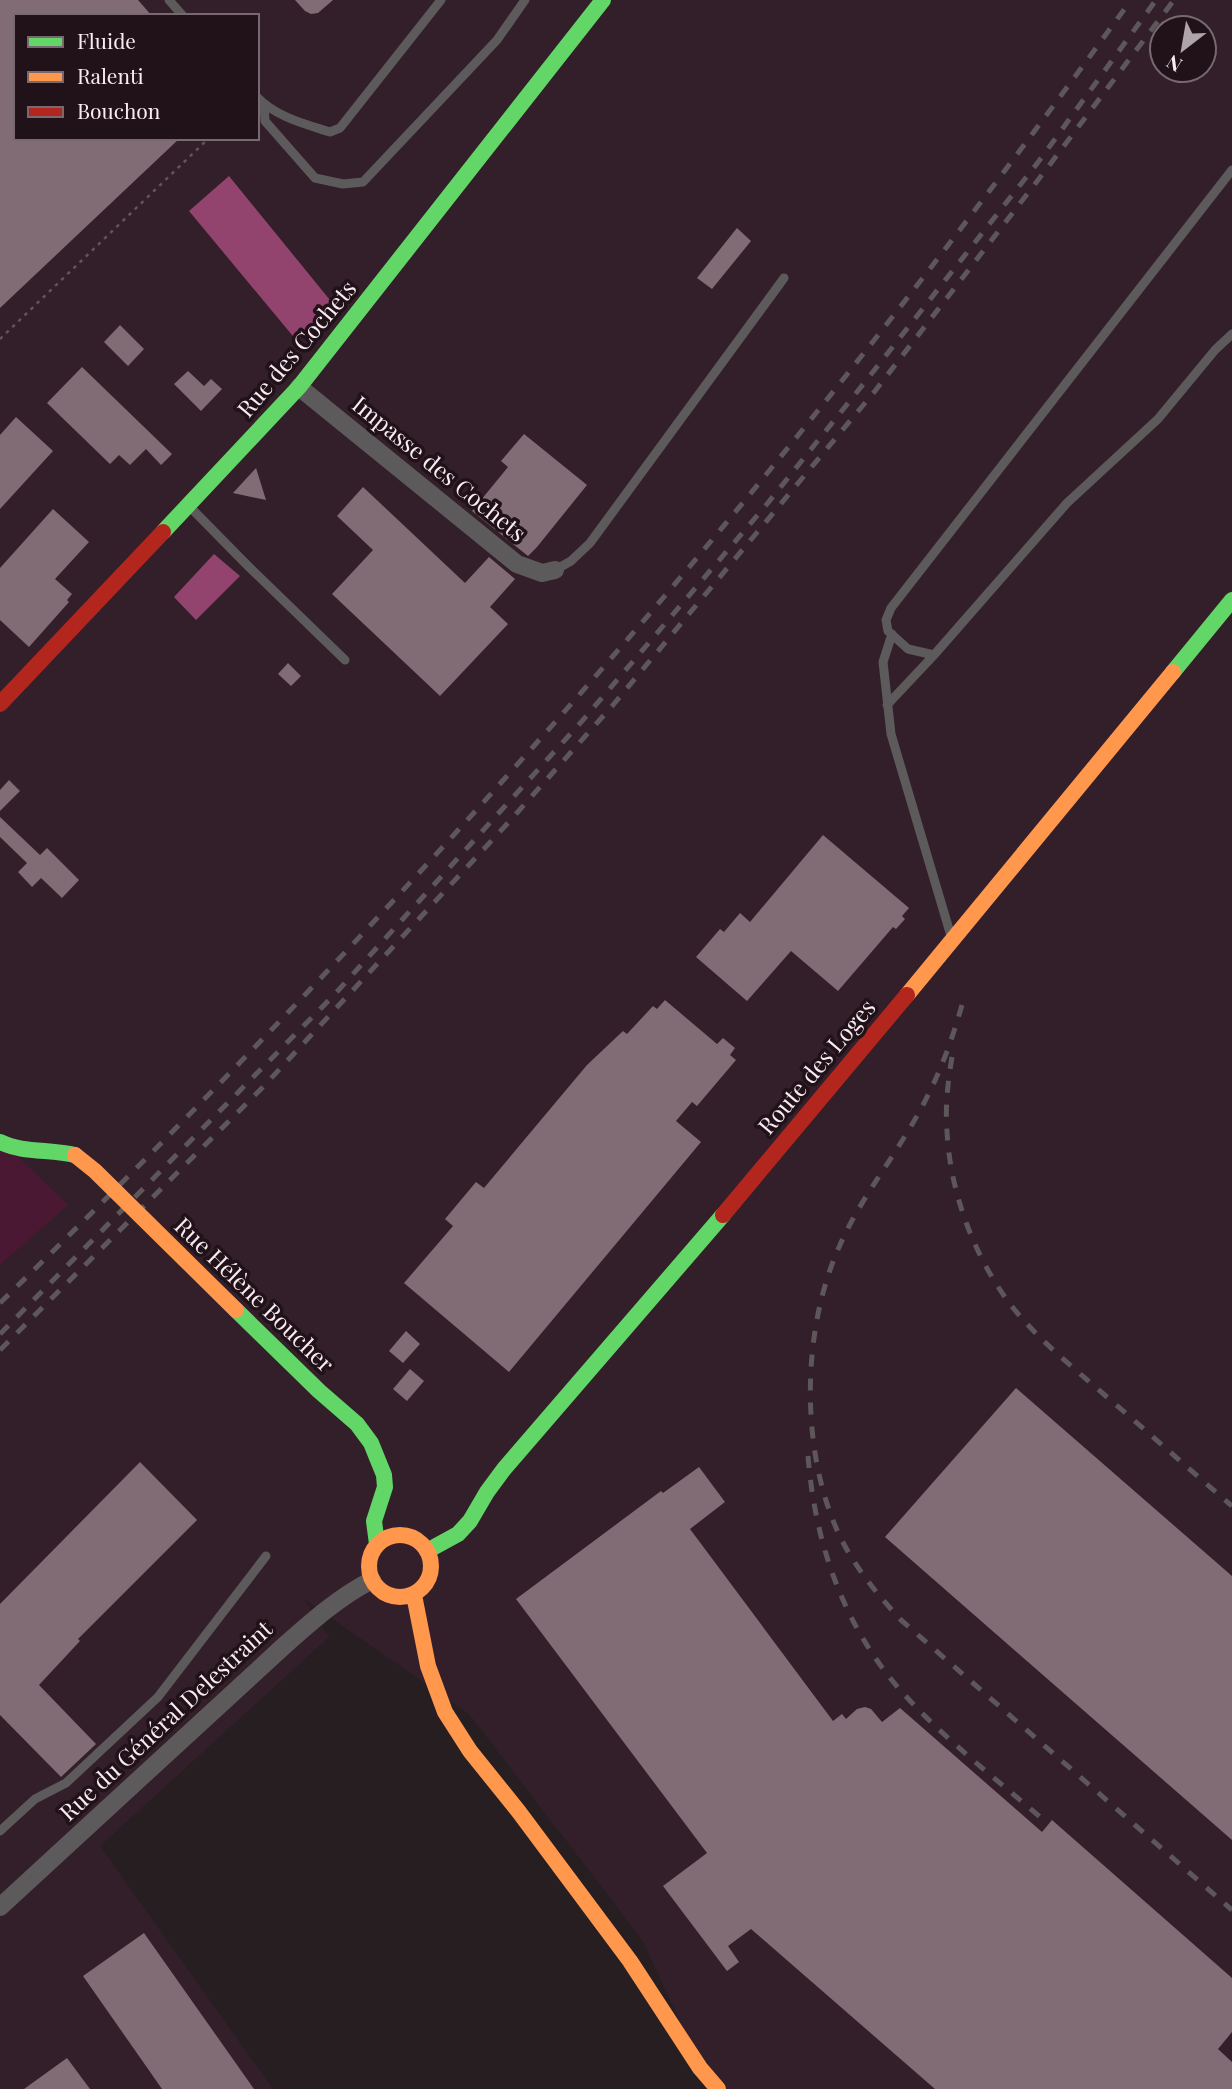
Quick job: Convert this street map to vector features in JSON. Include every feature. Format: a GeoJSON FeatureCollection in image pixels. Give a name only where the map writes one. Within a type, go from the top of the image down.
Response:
{"type":"FeatureCollection","features":[{"type":"Feature","properties":{"kind":"street","name":"Rue des Cochets"},"geometry":{"type":"LineString","coordinates":[[0,704],[299,387],[603,0]]}},
{"type":"Feature","properties":{"kind":"street","name":"Impasse des Cochets"},"geometry":{"type":"LineString","coordinates":[[299,387],[517,564],[542,573],[555,570]]}},
{"type":"Feature","properties":{"kind":"street","name":"Route des Loges"},"geometry":{"type":"LineString","coordinates":[[427,1551],[458,1534],[470,1521],[505,1469],[636,1319],[1232,600]]}},
{"type":"Feature","properties":{"kind":"street","name":"Rue Hélène Boucher"},"geometry":{"type":"LineString","coordinates":[[3,1147],[60,1150],[75,1155],[95,1171],[319,1391],[357,1424],[371,1443],[384,1475],[385,1487],[374,1521],[377,1544]]}},
{"type":"Feature","properties":{"kind":"street"},"geometry":{"type":"LineString","coordinates":[[396,1534],[411,1536],[424,1545],[427,1551],[432,1569],[425,1585],[414,1595],[393,1597],[384,1593],[372,1580],[368,1570],[370,1555],[384,1538],[396,1534]]}},
{"type":"Feature","properties":{"kind":"street","name":"Rue du Général Delestraint"},"geometry":{"type":"LineString","coordinates":[[0,1907],[285,1645],[350,1591],[372,1580]]}},
{"type":"Feature","properties":{"kind":"street"},"geometry":{"type":"LineString","coordinates":[[414,1595],[428,1666],[445,1712],[470,1751],[630,1961],[700,2068],[718,2089]]}},
{"type":"Feature","properties":{"kind":"lane"},"geometry":{"type":"LineString","coordinates":[[169,0],[181,14]]}},
{"type":"Feature","properties":{"kind":"lane"},"geometry":{"type":"LineString","coordinates":[[261,101],[290,118],[330,132],[340,128],[440,0]]}},
{"type":"Feature","properties":{"kind":"lane"},"geometry":{"type":"LineString","coordinates":[[261,101],[265,121],[315,178],[343,184],[363,182],[497,40],[525,0]]}},
{"type":"Feature","properties":{"kind":"lane"},"geometry":{"type":"LineString","coordinates":[[934,655],[908,649],[888,631],[886,620],[891,608],[1232,170]]}},
{"type":"Feature","properties":{"kind":"lane"},"geometry":{"type":"LineString","coordinates":[[555,570],[571,561],[590,543],[784,278]]}},
{"type":"Feature","properties":{"kind":"lane"},"geometry":{"type":"LineString","coordinates":[[887,705],[1067,503],[1158,419],[1215,350],[1232,334]]}},
{"type":"Feature","properties":{"kind":"lane"},"geometry":{"type":"LineString","coordinates":[[189,506],[345,660]]}},
{"type":"Feature","properties":{"kind":"lane"},"geometry":{"type":"LineString","coordinates":[[891,634],[883,662],[895,748],[952,941]]}},
{"type":"Feature","properties":{"kind":"lane"},"geometry":{"type":"LineString","coordinates":[[0,1831],[35,1799],[66,1783],[158,1697],[266,1556]]}},
{"type":"Feature","properties":{"kind":"path"},"geometry":{"type":"LineString","coordinates":[[0,339],[207,140]]}},
{"type":"Feature","properties":{"kind":"shaded area"},"geometry":{"type":"Polygon","coordinates":[[[0,0],[1232,0],[1232,2089],[719,2089],[701,2068],[643,1941],[469,1714],[304,1599],[329,1637],[100,1846],[273,2089],[0,2089],[0,1265],[67,1205],[0,1152],[0,0]]]}},
{"type":"Feature","properties":{"kind":"shaded area"},"geometry":{"type":"Polygon","coordinates":[[[229,176],[334,305],[297,341],[189,211],[229,176]]]}},
{"type":"Feature","properties":{"kind":"shaded area"},"geometry":{"type":"Polygon","coordinates":[[[214,554],[240,576],[196,620],[174,597],[214,554]]]}},
{"type":"Feature","properties":{"kind":"shaded area"},"geometry":{"type":"Polygon","coordinates":[[[8,1147],[68,1205],[0,1265],[0,1152],[8,1147]]]}},
{"type":"Feature","properties":{"kind":"building"},"geometry":{"type":"Polygon","coordinates":[[[0,0],[138,0],[150,14],[14,14],[14,140],[178,140],[0,308],[0,0]]]}},
{"type":"Feature","properties":{"kind":"building"},"geometry":{"type":"Polygon","coordinates":[[[295,0],[333,0],[318,13],[311,14],[295,0]]]}},
{"type":"Feature","properties":{"kind":"building"},"geometry":{"type":"Polygon","coordinates":[[[737,228],[751,241],[712,289],[697,278],[737,228]]]}},
{"type":"Feature","properties":{"kind":"building"},"geometry":{"type":"Polygon","coordinates":[[[120,325],[144,349],[128,366],[104,342],[120,325]]]}},
{"type":"Feature","properties":{"kind":"building"},"geometry":{"type":"Polygon","coordinates":[[[82,367],[172,454],[161,465],[146,449],[130,465],[119,455],[110,464],[47,403],[82,367]]]}},
{"type":"Feature","properties":{"kind":"building"},"geometry":{"type":"Polygon","coordinates":[[[188,371],[204,386],[211,379],[222,389],[201,411],[174,384],[188,371]]]}},
{"type":"Feature","properties":{"kind":"building"},"geometry":{"type":"Polygon","coordinates":[[[16,417],[53,451],[0,509],[0,435],[16,417]]]}},
{"type":"Feature","properties":{"kind":"building"},"geometry":{"type":"Polygon","coordinates":[[[524,434],[587,485],[528,556],[472,511],[508,467],[501,461],[524,434]]]}},
{"type":"Feature","properties":{"kind":"building"},"geometry":{"type":"Polygon","coordinates":[[[256,468],[266,500],[233,493],[256,468]]]}},
{"type":"Feature","properties":{"kind":"building"},"geometry":{"type":"Polygon","coordinates":[[[363,487],[465,583],[489,557],[515,579],[490,607],[508,624],[440,696],[332,594],[373,550],[337,516],[363,487]]]}},
{"type":"Feature","properties":{"kind":"building"},"geometry":{"type":"Polygon","coordinates":[[[53,509],[89,542],[55,579],[72,594],[67,600],[69,602],[29,647],[0,620],[0,568],[53,509]]]}},
{"type":"Feature","properties":{"kind":"building"},"geometry":{"type":"Polygon","coordinates":[[[288,663],[301,676],[291,686],[278,674],[288,663]]]}},
{"type":"Feature","properties":{"kind":"building"},"geometry":{"type":"Polygon","coordinates":[[[9,780],[20,791],[0,811],[0,790],[9,780]]]}},
{"type":"Feature","properties":{"kind":"building"},"geometry":{"type":"Polygon","coordinates":[[[0,817],[40,855],[47,848],[79,880],[62,898],[41,878],[32,887],[18,872],[27,863],[0,837],[0,817]]]}},
{"type":"Feature","properties":{"kind":"building"},"geometry":{"type":"Polygon","coordinates":[[[823,835],[909,908],[902,916],[905,919],[896,929],[893,927],[838,991],[791,951],[747,1001],[696,957],[720,929],[724,932],[740,913],[750,922],[823,835]]]}},
{"type":"Feature","properties":{"kind":"building"},"geometry":{"type":"Polygon","coordinates":[[[665,1000],[717,1044],[723,1038],[735,1048],[730,1055],[736,1060],[697,1106],[692,1102],[676,1121],[701,1142],[509,1372],[404,1283],[453,1226],[445,1219],[476,1182],[484,1188],[587,1065],[623,1031],[627,1034],[653,1006],[657,1009],[665,1000]]]}},
{"type":"Feature","properties":{"kind":"building"},"geometry":{"type":"Polygon","coordinates":[[[406,1331],[420,1344],[403,1363],[389,1351],[406,1331]]]}},
{"type":"Feature","properties":{"kind":"building"},"geometry":{"type":"Polygon","coordinates":[[[410,1369],[424,1381],[407,1401],[393,1389],[410,1369]]]}},
{"type":"Feature","properties":{"kind":"building"},"geometry":{"type":"Polygon","coordinates":[[[1016,1388],[1232,1576],[1232,1840],[885,1537],[1016,1388]]]}},
{"type":"Feature","properties":{"kind":"building"},"geometry":{"type":"Polygon","coordinates":[[[140,1462],[197,1520],[78,1639],[80,1641],[39,1685],[96,1744],[61,1777],[0,1715],[0,1604],[140,1462]]]}},
{"type":"Feature","properties":{"kind":"building"},"geometry":{"type":"Polygon","coordinates":[[[699,1467],[725,1502],[690,1529],[833,1721],[842,1714],[846,1719],[857,1709],[865,1707],[871,1709],[882,1722],[900,1708],[1042,1832],[1052,1820],[1232,1978],[1232,2032],[1218,2049],[1232,2062],[1232,2089],[935,2089],[751,1929],[728,1946],[739,1962],[727,1971],[663,1886],[707,1853],[516,1599],[661,1491],[663,1493],[699,1467]]]}},
{"type":"Feature","properties":{"kind":"building"},"geometry":{"type":"Polygon","coordinates":[[[144,1933],[254,2089],[162,2089],[83,1976],[144,1933]]]}},
{"type":"Feature","properties":{"kind":"building"},"geometry":{"type":"Polygon","coordinates":[[[67,2058],[90,2089],[24,2089],[67,2058]]]}},
{"type":"Feature","properties":{"kind":"railway"},"geometry":{"type":"LineString","coordinates":[[0,1303],[139,1166],[342,955],[475,812],[618,650],[845,377],[990,190],[1131,0]]}},
{"type":"Feature","properties":{"kind":"railway"},"geometry":{"type":"LineString","coordinates":[[0,1334],[334,995],[583,720],[767,504],[865,382],[1039,161],[1156,0]]}},
{"type":"Feature","properties":{"kind":"railway"},"geometry":{"type":"LineString","coordinates":[[0,1350],[263,1087],[507,824],[613,705],[875,391],[1174,0]]}},
{"type":"Feature","properties":{"kind":"railway"},"geometry":{"type":"LineString","coordinates":[[962,1005],[931,1089],[915,1120],[854,1217],[827,1278],[818,1313],[810,1387],[817,1462],[825,1497],[850,1555],[874,1589],[901,1620],[1232,1910]]}},
{"type":"Feature","properties":{"kind":"railway"},"geometry":{"type":"LineString","coordinates":[[952,1057],[946,1112],[953,1178],[976,1247],[1000,1290],[1024,1321],[1047,1344],[1232,1506]]}},
{"type":"Feature","properties":{"kind":"railway"},"geometry":{"type":"LineString","coordinates":[[808,1456],[817,1520],[825,1551],[835,1581],[863,1639],[881,1666],[918,1709],[1048,1824]]}},
{"type":"Feature","properties":{"kind":"traffic: fast"},"geometry":{"type":"LineString","coordinates":[[163,532],[299,387],[603,0]]}},
{"type":"Feature","properties":{"kind":"traffic: fast"},"geometry":{"type":"LineString","coordinates":[[1173,672],[1232,600]]}},
{"type":"Feature","properties":{"kind":"traffic: fast"},"geometry":{"type":"LineString","coordinates":[[0,1142],[18,1148],[75,1155]]}},
{"type":"Feature","properties":{"kind":"traffic: fast"},"geometry":{"type":"LineString","coordinates":[[427,1551],[458,1534],[470,1521],[504,1469],[723,1215]]}},
{"type":"Feature","properties":{"kind":"traffic: fast"},"geometry":{"type":"LineString","coordinates":[[236,1310],[357,1424],[371,1443],[384,1475],[385,1487],[374,1521],[377,1544]]}},
{"type":"Feature","properties":{"kind":"traffic: slow"},"geometry":{"type":"LineString","coordinates":[[907,995],[1173,672]]}},
{"type":"Feature","properties":{"kind":"traffic: slow"},"geometry":{"type":"LineString","coordinates":[[75,1155],[95,1171],[236,1310]]}},
{"type":"Feature","properties":{"kind":"traffic: slow"},"geometry":{"type":"LineString","coordinates":[[394,1535],[406,1535],[422,1544],[429,1554],[431,1566],[429,1578],[422,1588],[406,1597],[394,1597],[383,1592],[374,1583],[369,1572],[369,1560],[374,1549],[383,1540],[394,1535]]}},
{"type":"Feature","properties":{"kind":"traffic: slow"},"geometry":{"type":"LineString","coordinates":[[414,1595],[428,1666],[445,1712],[470,1751],[630,1961],[700,2068],[718,2089]]}},
{"type":"Feature","properties":{"kind":"traffic: jam"},"geometry":{"type":"LineString","coordinates":[[0,704],[163,532]]}},
{"type":"Feature","properties":{"kind":"traffic: jam"},"geometry":{"type":"LineString","coordinates":[[723,1215],[907,995]]}}]}
